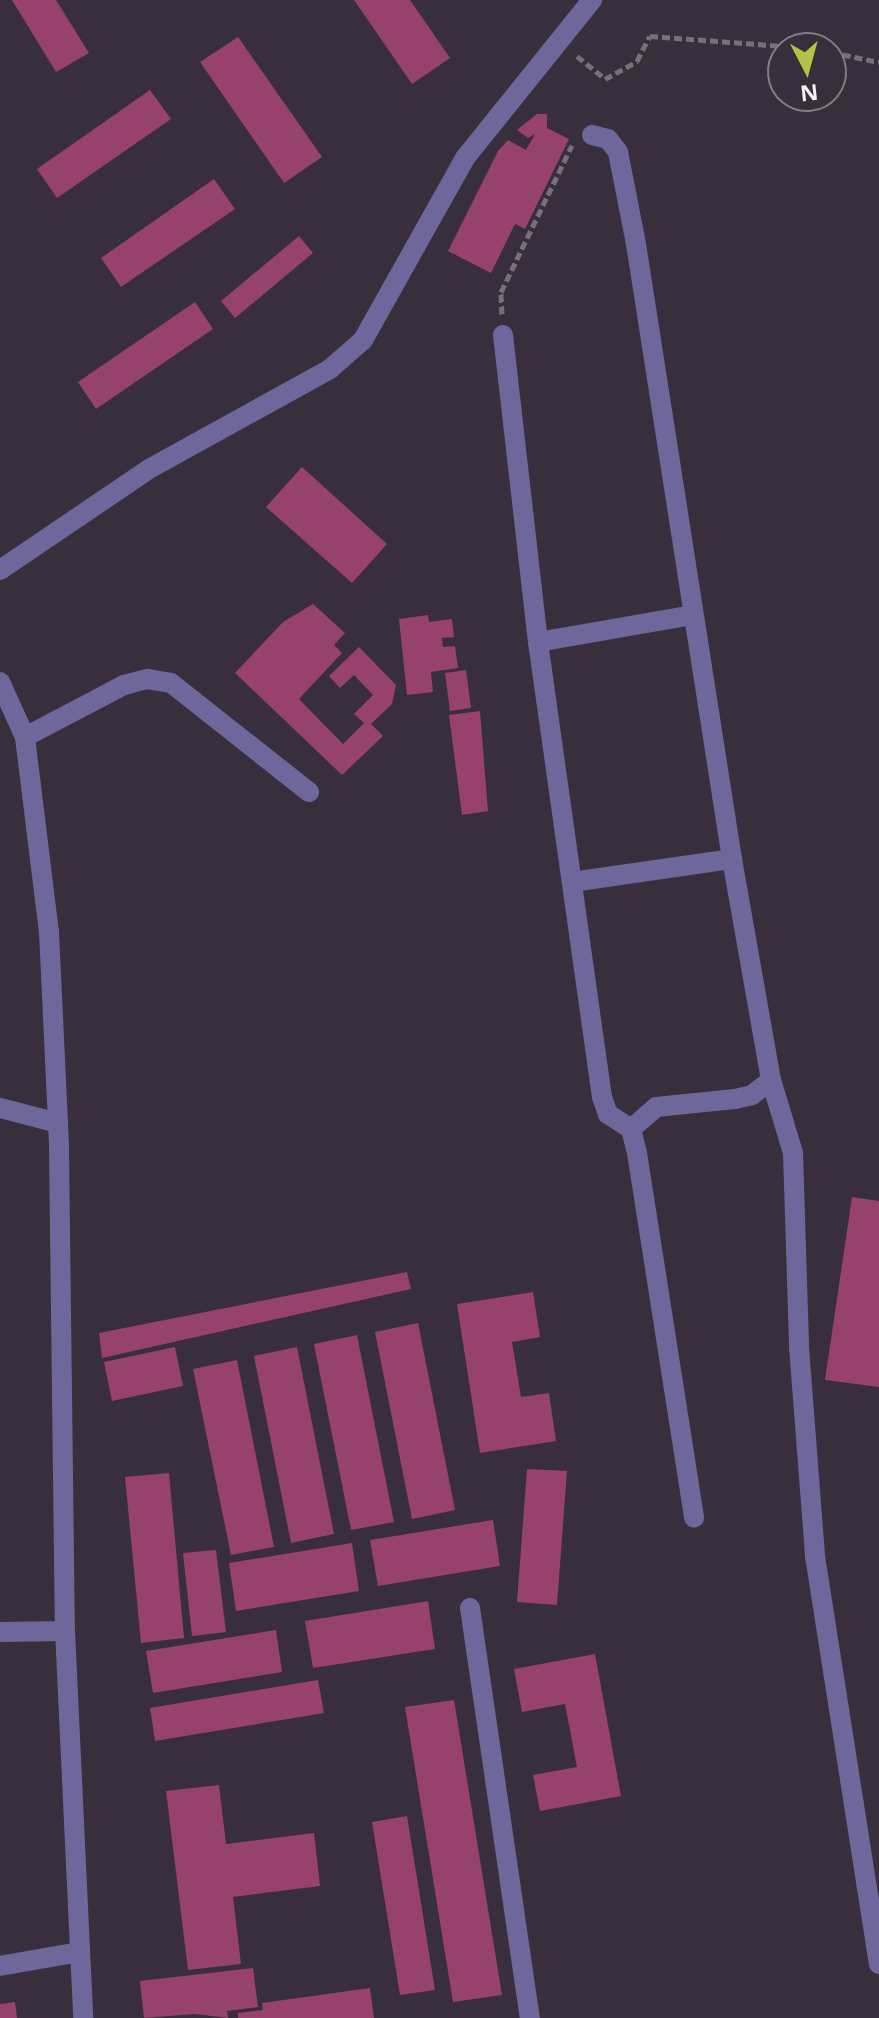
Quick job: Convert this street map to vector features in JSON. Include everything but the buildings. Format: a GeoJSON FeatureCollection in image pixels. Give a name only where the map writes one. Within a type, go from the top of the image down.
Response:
{"type":"FeatureCollection","features":[{"type":"Feature","properties":{"kind":"street"},"geometry":{"type":"LineString","coordinates":[[0,570],[149,469],[330,369],[363,340],[465,158],[592,0]]}},
{"type":"Feature","properties":{"kind":"street"},"geometry":{"type":"LineString","coordinates":[[592,135],[608,139],[618,152],[732,859],[771,1080],[797,1184],[799,1347],[815,1556],[879,1964]]}},
{"type":"Feature","properties":{"kind":"street"},"geometry":{"type":"LineString","coordinates":[[503,335],[538,642],[602,1097],[608,1114],[631,1129],[694,1518]]}},
{"type":"Feature","properties":{"kind":"street"},"geometry":{"type":"LineString","coordinates":[[538,642],[693,615]]}},
{"type":"Feature","properties":{"kind":"street"},"geometry":{"type":"LineString","coordinates":[[25,737],[124,685],[147,679],[171,683],[309,792]]}},
{"type":"Feature","properties":{"kind":"street"},"geometry":{"type":"LineString","coordinates":[[0,682],[25,737],[46,872],[58,1123],[65,1631],[83,2018]]}},
{"type":"Feature","properties":{"kind":"street"},"geometry":{"type":"LineString","coordinates":[[572,882],[732,859]]}},
{"type":"Feature","properties":{"kind":"street"},"geometry":{"type":"LineString","coordinates":[[631,1129],[656,1107],[735,1099],[752,1095],[771,1080]]}},
{"type":"Feature","properties":{"kind":"street"},"geometry":{"type":"LineString","coordinates":[[0,1108],[58,1123]]}},
{"type":"Feature","properties":{"kind":"street"},"geometry":{"type":"LineString","coordinates":[[470,1608],[530,2018]]}},
{"type":"Feature","properties":{"kind":"street"},"geometry":{"type":"LineString","coordinates":[[0,1632],[65,1631]]}},
{"type":"Feature","properties":{"kind":"street"},"geometry":{"type":"LineString","coordinates":[[0,1966],[79,1952]]}},
{"type":"Feature","properties":{"kind":"path"},"geometry":{"type":"LineString","coordinates":[[558,40],[605,79],[637,61],[650,36],[767,45]]}},
{"type":"Feature","properties":{"kind":"path"},"geometry":{"type":"LineString","coordinates":[[847,55],[879,62]]}},
{"type":"Feature","properties":{"kind":"path"},"geometry":{"type":"LineString","coordinates":[[503,335],[501,292],[576,137],[592,135]]}}]}
